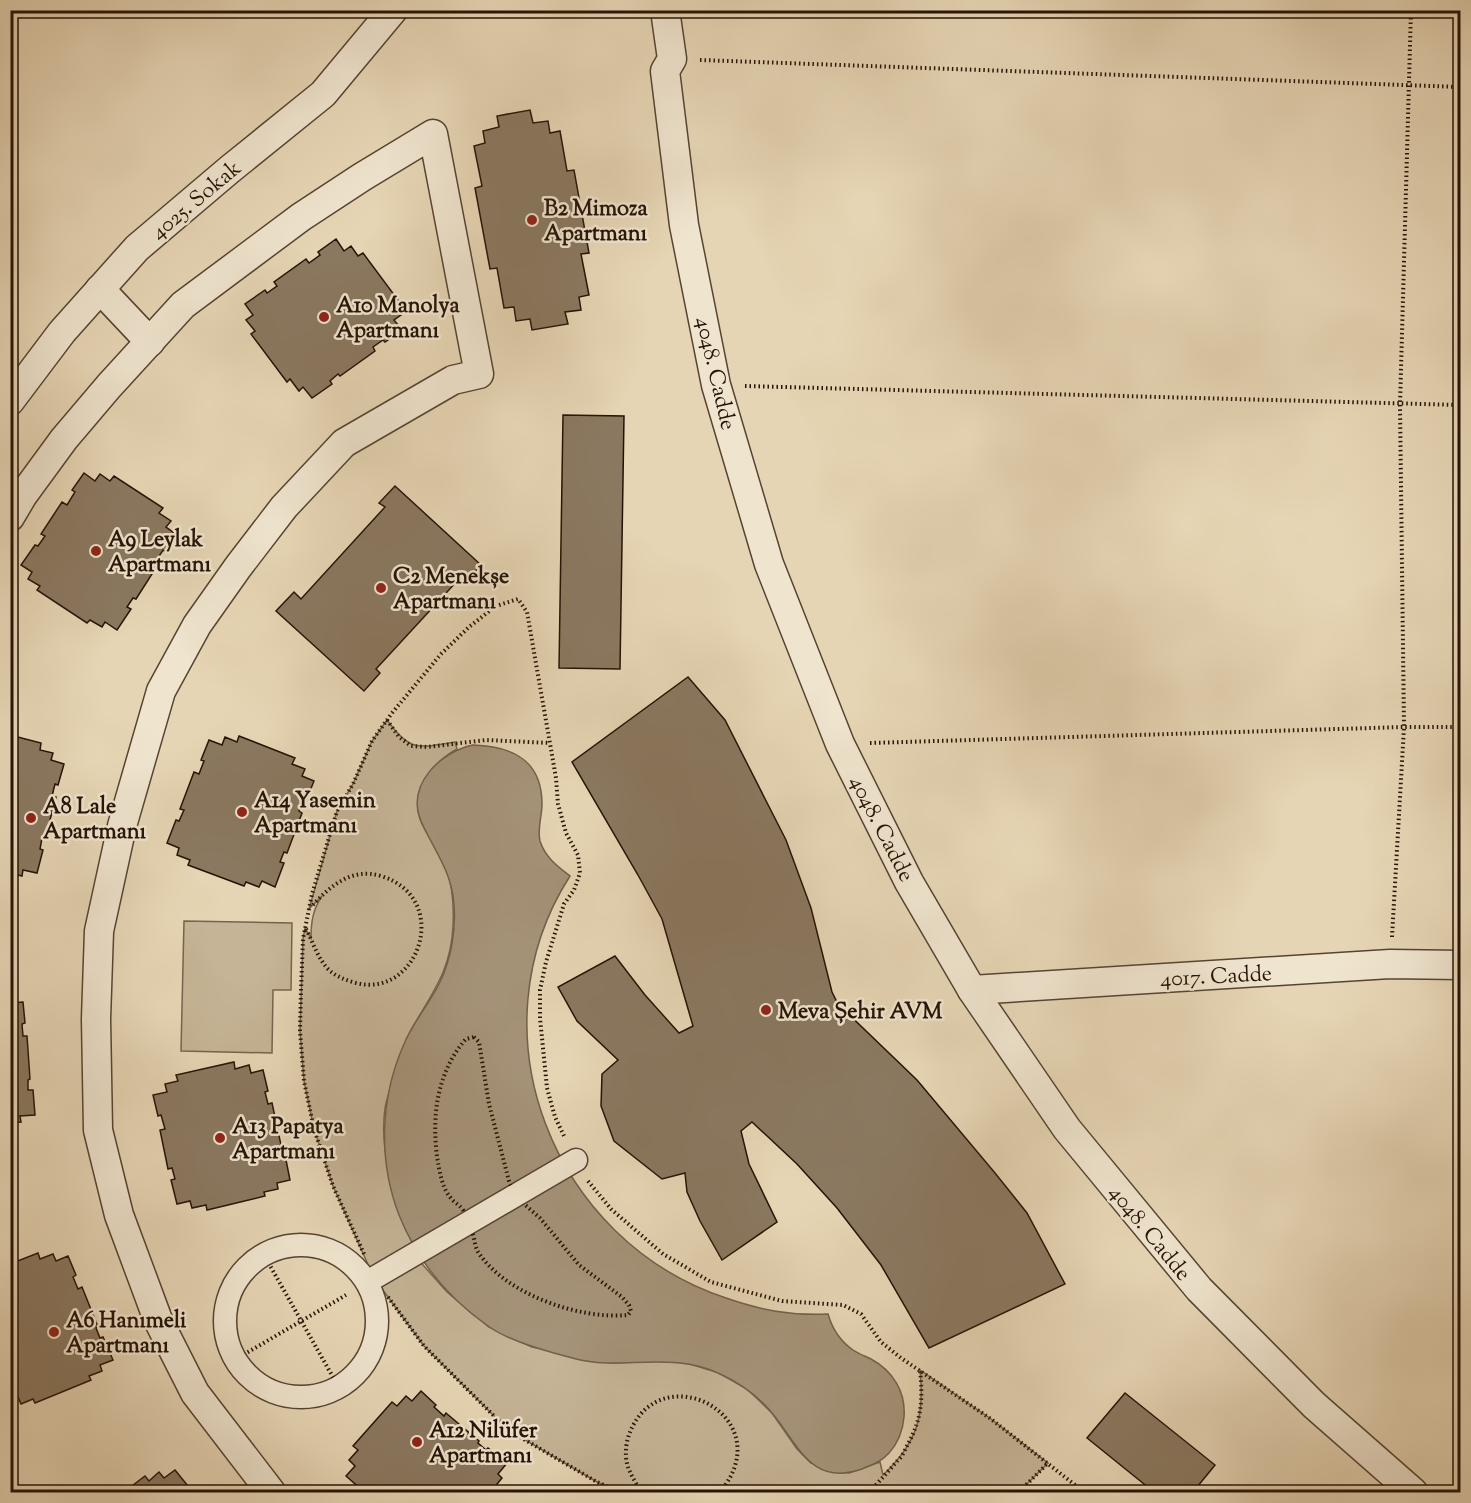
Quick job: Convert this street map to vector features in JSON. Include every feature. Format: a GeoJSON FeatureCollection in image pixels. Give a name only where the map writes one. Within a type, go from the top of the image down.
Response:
{"type":"FeatureCollection","features":[{"type":"Feature","properties":{"kind":"street","name":"4025. Sokak"},"geometry":{"type":"LineString","coordinates":[[10,401],[62,332],[145,241],[323,94],[393,10]]}},
{"type":"Feature","properties":{"kind":"street","name":"4048. Cadde"},"geometry":{"type":"LineString","coordinates":[[665,10],[672,59],[665,71],[684,225],[717,385],[769,564],[840,744],[909,882],[972,990],[1067,1129],[1199,1289],[1314,1406],[1413,1492]]}},
{"type":"Feature","properties":{"kind":"street"},"geometry":{"type":"LineString","coordinates":[[10,517],[23,495],[64,439],[183,305],[301,217],[433,135],[479,374],[453,380],[344,443],[284,507],[196,625],[159,700],[122,826],[99,932],[96,1019],[98,1130],[119,1215],[158,1320],[195,1393],[271,1492]]}},
{"type":"Feature","properties":{"kind":"street"},"geometry":{"type":"LineString","coordinates":[[100,289],[150,342]]}},
{"type":"Feature","properties":{"kind":"street","name":"4017. Cadde"},"geometry":{"type":"LineString","coordinates":[[972,990],[1390,964],[1461,965]]}},
{"type":"Feature","properties":{"kind":"street"},"geometry":{"type":"LineString","coordinates":[[371,1280],[573,1162]]}},
{"type":"Feature","properties":{"kind":"street"},"geometry":{"type":"LineString","coordinates":[[291,1245],[313,1246],[334,1252],[371,1280],[377,1325],[373,1347],[362,1367],[325,1393],[302,1397],[279,1394],[258,1384],[242,1368],[230,1348],[225,1326],[227,1303],[236,1282],[250,1264],[264,1256],[269,1252],[291,1245]]}},
{"type":"Feature","properties":{"kind":"path"},"geometry":{"type":"LineString","coordinates":[[1390,964],[1404,727],[1400,405],[1407,85],[1411,10]]}},
{"type":"Feature","properties":{"kind":"path"},"geometry":{"type":"LineString","coordinates":[[672,59],[1461,87]]}},
{"type":"Feature","properties":{"kind":"path"},"geometry":{"type":"LineString","coordinates":[[717,385],[1461,405]]}},
{"type":"Feature","properties":{"kind":"path"},"geometry":{"type":"LineString","coordinates":[[620,1492],[597,1482],[508,1430],[424,1346],[371,1280],[333,1186],[314,1129],[304,1081],[300,1030],[303,939],[309,909],[337,811],[372,741],[441,654],[469,627],[496,606],[518,599],[528,612],[558,804],[566,833],[578,855],[580,873],[574,890],[564,904],[540,990],[540,1018],[547,1088],[555,1117],[573,1162],[611,1209],[663,1254],[711,1282],[782,1301],[843,1305],[861,1314],[881,1342],[901,1358],[991,1419],[1084,1492]]}},
{"type":"Feature","properties":{"kind":"path"},"geometry":{"type":"LineString","coordinates":[[387,720],[399,737],[411,746],[428,747],[486,740],[550,742]]}},
{"type":"Feature","properties":{"kind":"path"},"geometry":{"type":"LineString","coordinates":[[840,744],[1461,727]]}},
{"type":"Feature","properties":{"kind":"path"},"geometry":{"type":"LineString","coordinates":[[305,928],[318,957],[329,971],[344,980],[362,985],[380,983],[397,975],[409,964],[418,950],[422,934],[421,917],[415,901],[405,888],[391,879],[375,874],[358,874],[342,879],[327,889],[309,909]]}},
{"type":"Feature","properties":{"kind":"path"},"geometry":{"type":"LineString","coordinates":[[264,1256],[338,1386]]}},
{"type":"Feature","properties":{"kind":"path"},"geometry":{"type":"LineString","coordinates":[[236,1359],[371,1280]]}},
{"type":"Feature","properties":{"kind":"path"},"geometry":{"type":"LineString","coordinates":[[870,1492],[882,1476],[900,1459],[912,1437],[921,1413],[920,1370]]}},
{"type":"Feature","properties":{"kind":"path"},"geometry":{"type":"LineString","coordinates":[[641,1492],[630,1472],[626,1456],[627,1439],[634,1423],[644,1410],[658,1401],[674,1397],[691,1397],[707,1402],[721,1412],[731,1425],[737,1442],[737,1460],[731,1478],[720,1492]]}},
{"type":"Feature","properties":{"kind":"path"},"geometry":{"type":"LineString","coordinates":[[1015,1492],[1024,1487],[1048,1463]]}},
{"type":"Feature","properties":{"kind":"shaded area"},"geometry":{"type":"Polygon","coordinates":[[[387,720],[409,743],[432,746],[455,742],[457,749],[433,769],[421,787],[418,797],[420,819],[446,867],[452,889],[453,926],[449,956],[433,993],[406,1041],[385,1108],[387,1164],[397,1200],[417,1253],[415,1256],[447,1292],[489,1327],[532,1347],[611,1363],[654,1361],[687,1363],[719,1373],[747,1389],[772,1413],[797,1449],[811,1463],[849,1473],[880,1462],[883,1475],[904,1452],[916,1428],[919,1415],[920,1370],[991,1419],[1048,1463],[1024,1487],[1015,1492],[645,1492],[640,1489],[641,1492],[620,1492],[597,1482],[508,1430],[424,1346],[374,1278],[333,1186],[314,1129],[304,1081],[300,1031],[303,939],[305,928],[311,938],[313,916],[322,896],[309,909],[337,811],[353,784],[372,741],[387,720]]]}},
{"type":"Feature","properties":{"kind":"shaded area"},"geometry":{"type":"Polygon","coordinates":[[[473,745],[500,748],[512,752],[530,766],[537,776],[541,789],[539,832],[542,847],[556,865],[570,876],[541,937],[528,1000],[530,1063],[546,1124],[574,1181],[615,1230],[666,1270],[726,1298],[751,1306],[788,1313],[828,1314],[834,1329],[844,1343],[886,1370],[892,1376],[903,1399],[901,1431],[892,1449],[880,1461],[845,1473],[830,1472],[818,1467],[798,1449],[772,1413],[755,1396],[735,1382],[707,1369],[667,1362],[589,1362],[511,1339],[473,1315],[447,1290],[425,1263],[406,1232],[392,1194],[388,1173],[385,1151],[386,1107],[396,1065],[404,1044],[444,973],[452,944],[454,924],[453,893],[450,882],[421,821],[418,795],[422,783],[438,763],[449,755],[473,745]]]}},
{"type":"Feature","properties":{"kind":"shaded area"},"geometry":{"type":"Polygon","coordinates":[[[184,921],[292,923],[291,990],[273,990],[272,1053],[181,1051],[184,921]]]}},
{"type":"Feature","properties":{"kind":"building","name":"B2 Mimoza Apartmanı"},"geometry":{"type":"Polygon","coordinates":[[[530,110],[533,123],[548,121],[550,133],[560,131],[567,171],[574,170],[589,253],[581,254],[589,295],[579,297],[581,310],[565,312],[568,324],[532,330],[530,319],[516,321],[514,307],[504,308],[497,268],[490,269],[475,188],[482,186],[474,146],[485,143],[483,131],[499,127],[497,116],[530,110]]]}},
{"type":"Feature","properties":{"kind":"building","name":"A10 Manolya Apartmanı"},"geometry":{"type":"Polygon","coordinates":[[[336,239],[344,251],[351,246],[358,256],[363,253],[398,300],[393,304],[401,315],[394,320],[402,330],[373,347],[375,351],[340,376],[338,374],[330,381],[332,384],[312,398],[303,387],[299,391],[290,379],[287,382],[251,334],[255,331],[246,320],[253,315],[245,304],[265,290],[267,293],[277,286],[274,282],[306,259],[309,263],[320,255],[318,252],[336,239]]]}},
{"type":"Feature","properties":{"kind":"building"},"geometry":{"type":"Polygon","coordinates":[[[563,415],[624,416],[620,669],[559,668],[563,415]]]}},
{"type":"Feature","properties":{"kind":"building","name":"A9 Leylak Apartmanı"},"geometry":{"type":"Polygon","coordinates":[[[84,473],[95,481],[100,474],[110,481],[114,476],[163,508],[159,513],[171,521],[166,527],[177,535],[166,552],[163,550],[156,561],[159,563],[136,599],[133,598],[127,607],[131,609],[117,630],[105,622],[102,627],[90,620],[87,623],[37,590],[40,586],[28,579],[32,572],[21,565],[35,545],[38,546],[45,536],[41,534],[62,502],[67,505],[75,492],[72,490],[84,473]]]}},
{"type":"Feature","properties":{"kind":"building","name":"C2 Menekşe Apartmanı"},"geometry":{"type":"Polygon","coordinates":[[[395,486],[481,565],[464,583],[459,579],[376,669],[380,673],[364,691],[276,611],[294,592],[301,599],[385,507],[379,503],[395,486]]]}},
{"type":"Feature","properties":{"kind":"building","name":"Meva Şehir AVM"},"geometry":{"type":"Polygon","coordinates":[[[688,677],[725,720],[786,840],[811,908],[832,992],[838,1004],[917,1080],[995,1173],[1027,1213],[1065,1284],[929,1348],[881,1265],[837,1208],[797,1164],[752,1122],[741,1131],[749,1164],[777,1222],[722,1260],[687,1192],[685,1173],[662,1179],[614,1141],[601,1106],[602,1074],[618,1060],[577,1021],[558,987],[615,956],[645,995],[679,1033],[693,1026],[662,919],[572,762],[688,677]]]}},
{"type":"Feature","properties":{"kind":"building","name":"A8 Lale Apartmanı"},"geometry":{"type":"Polygon","coordinates":[[[10,735],[41,743],[40,750],[53,753],[51,760],[64,764],[52,796],[56,797],[45,839],[42,838],[40,849],[43,850],[37,873],[23,870],[22,876],[10,873],[10,735]]]}},
{"type":"Feature","properties":{"kind":"building","name":"A14 Yasemin Apartmanı"},"geometry":{"type":"Polygon","coordinates":[[[239,736],[295,758],[292,764],[305,769],[302,776],[314,781],[306,801],[303,799],[299,811],[302,813],[287,853],[284,852],[280,862],[284,863],[275,887],[262,881],[259,887],[246,882],[244,886],[188,865],[190,860],[177,855],[179,848],[167,843],[176,820],[179,821],[184,810],[180,809],[194,772],[199,774],[204,761],[201,760],[209,740],[222,745],[225,737],[237,742],[239,736]]]}},
{"type":"Feature","properties":{"kind":"building"},"geometry":{"type":"Polygon","coordinates":[[[23,1002],[25,1023],[22,1024],[23,1036],[27,1036],[30,1079],[28,1090],[33,1090],[35,1115],[20,1116],[21,1122],[10,1123],[10,1003],[23,1002]]]}},
{"type":"Feature","properties":{"kind":"building","name":"A13 Papatya Apartmanı"},"geometry":{"type":"Polygon","coordinates":[[[234,1062],[235,1069],[249,1065],[251,1073],[263,1070],[268,1091],[265,1092],[268,1104],[272,1103],[281,1145],[279,1146],[281,1156],[285,1155],[290,1180],[277,1183],[278,1189],[264,1192],[265,1196],[207,1210],[206,1205],[192,1208],[190,1201],[177,1204],[171,1180],[175,1179],[172,1168],[168,1169],[160,1130],[165,1129],[161,1115],[158,1116],[153,1095],[167,1092],[165,1084],[178,1081],[176,1075],[234,1062]]]}},
{"type":"Feature","properties":{"kind":"building","name":"A6 Hanımeli Apartmanı"},"geometry":{"type":"Polygon","coordinates":[[[38,1253],[40,1259],[53,1254],[56,1261],[68,1256],[76,1275],[73,1277],[78,1289],[82,1287],[100,1338],[103,1337],[113,1360],[100,1365],[102,1371],[89,1376],[91,1380],[35,1403],[33,1399],[21,1404],[18,1397],[10,1400],[10,1264],[38,1253]]]}},
{"type":"Feature","properties":{"kind":"building","name":"A12 Nilüfer Apartmanı"},"geometry":{"type":"Polygon","coordinates":[[[421,1391],[444,1416],[446,1413],[479,1441],[478,1443],[486,1450],[488,1448],[507,1463],[498,1474],[502,1478],[493,1489],[496,1492],[370,1492],[364,1487],[362,1490],[346,1476],[355,1466],[349,1460],[358,1450],[353,1446],[392,1402],[397,1406],[406,1396],[412,1401],[421,1391]]]}},
{"type":"Feature","properties":{"kind":"building"},"geometry":{"type":"Polygon","coordinates":[[[1125,1393],[1215,1465],[1193,1492],[1154,1492],[1087,1438],[1125,1393]]]}},
{"type":"Feature","properties":{"kind":"building"},"geometry":{"type":"Polygon","coordinates":[[[175,1470],[188,1486],[186,1489],[188,1492],[124,1492],[145,1476],[149,1481],[159,1472],[164,1478],[175,1470]]]}},
{"type":"Feature","properties":{"kind":"place","name":"B2 Mimoza Apartmanı"},"geometry":{"type":"Point","coordinates":[532,220]}},
{"type":"Feature","properties":{"kind":"place","name":"A10 Manolya Apartmanı"},"geometry":{"type":"Point","coordinates":[324,317]}},
{"type":"Feature","properties":{"kind":"place","name":"A9 Leylak Apartmanı"},"geometry":{"type":"Point","coordinates":[96,551]}},
{"type":"Feature","properties":{"kind":"place","name":"C2 Menekşe Apartmanı"},"geometry":{"type":"Point","coordinates":[381,588]}},
{"type":"Feature","properties":{"kind":"place","name":"A14 Yasemin Apartmanı"},"geometry":{"type":"Point","coordinates":[242,812]}},
{"type":"Feature","properties":{"kind":"place","name":"A8 Lale Apartmanı"},"geometry":{"type":"Point","coordinates":[31,818]}},
{"type":"Feature","properties":{"kind":"place","name":"Meva Şehir AVM"},"geometry":{"type":"Point","coordinates":[766,1010]}},
{"type":"Feature","properties":{"kind":"place","name":"A13 Papatya Apartmanı"},"geometry":{"type":"Point","coordinates":[220,1138]}},
{"type":"Feature","properties":{"kind":"place","name":"A6 Hanımeli Apartmanı"},"geometry":{"type":"Point","coordinates":[54,1332]}},
{"type":"Feature","properties":{"kind":"place","name":"A12 Nilüfer Apartmanı"},"geometry":{"type":"Point","coordinates":[417,1442]}}]}
